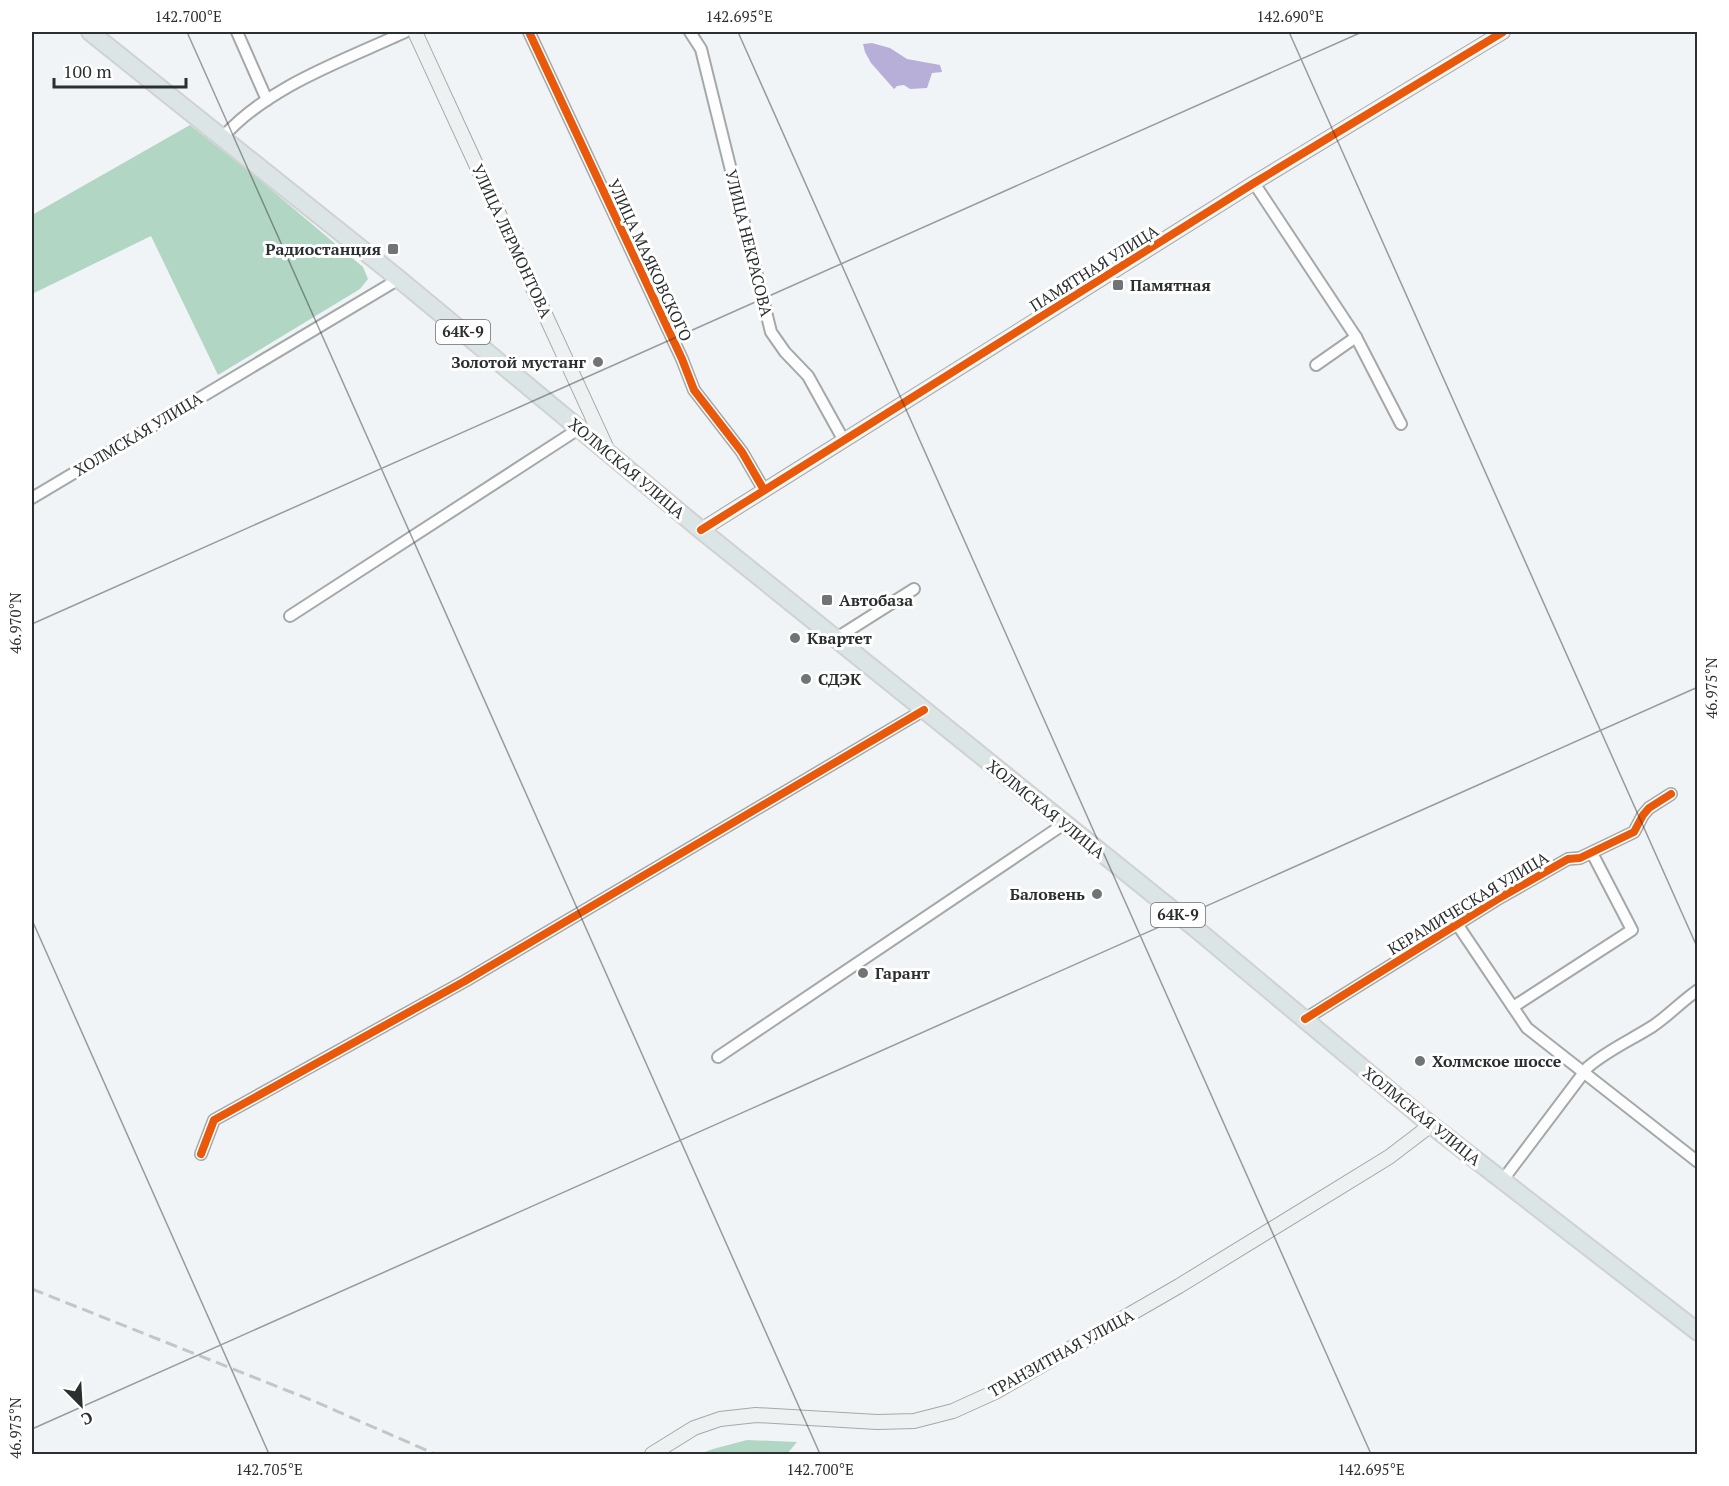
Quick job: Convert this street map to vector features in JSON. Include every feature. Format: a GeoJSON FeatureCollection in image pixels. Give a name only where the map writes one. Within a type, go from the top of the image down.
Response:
{"type":"FeatureCollection","features":[{"type":"Feature","properties":{"kind":"main road","name":"ХОЛМСКАЯ УЛИЦА"},"geometry":{"type":"LineString","coordinates":[[90,32],[399,279],[701,530],[1305,1019],[1431,1125],[1694,1324]]}},
{"type":"Feature","properties":{"kind":"street"},"geometry":{"type":"LineString","coordinates":[[237,32],[267,100]]}},
{"type":"Feature","properties":{"kind":"street"},"geometry":{"type":"LineString","coordinates":[[223,137],[235,124],[267,100],[321,70],[405,32]]}},
{"type":"Feature","properties":{"kind":"street","name":"УЛИЦА ЛЕРМОНТОВА"},"geometry":{"type":"LineString","coordinates":[[415,32],[608,451]]}},
{"type":"Feature","properties":{"kind":"street","name":"УЛИЦА МАЯКОВСКОГО"},"geometry":{"type":"LineString","coordinates":[[529,32],[694,390],[742,452],[764,490]]}},
{"type":"Feature","properties":{"kind":"street","name":"УЛИЦА НЕКРАСОВА"},"geometry":{"type":"LineString","coordinates":[[690,32],[701,49],[771,332],[785,352],[808,376],[843,439]]}},
{"type":"Feature","properties":{"kind":"street","name":"ПАМЯТНАЯ УЛИЦА"},"geometry":{"type":"LineString","coordinates":[[701,530],[1254,183],[1503,32]]}},
{"type":"Feature","properties":{"kind":"street"},"geometry":{"type":"LineString","coordinates":[[1254,183],[1356,337],[1401,424]]}},
{"type":"Feature","properties":{"kind":"street","name":"ХОЛМСКАЯ УЛИЦА"},"geometry":{"type":"LineString","coordinates":[[32,498],[399,279]]}},
{"type":"Feature","properties":{"kind":"street"},"geometry":{"type":"LineString","coordinates":[[1316,365],[1356,337]]}},
{"type":"Feature","properties":{"kind":"street"},"geometry":{"type":"LineString","coordinates":[[290,616],[580,428]]}},
{"type":"Feature","properties":{"kind":"street"},"geometry":{"type":"LineString","coordinates":[[835,639],[914,589]]}},
{"type":"Feature","properties":{"kind":"street"},"geometry":{"type":"LineString","coordinates":[[201,1154],[214,1120],[465,981],[924,710]]}},
{"type":"Feature","properties":{"kind":"street","name":"КЕРАМИЧЕСКАЯ УЛИЦА"},"geometry":{"type":"LineString","coordinates":[[1305,1019],[1457,924],[1568,859],[1580,858],[1634,832],[1649,808],[1671,794]]}},
{"type":"Feature","properties":{"kind":"street"},"geometry":{"type":"LineString","coordinates":[[718,1057],[1064,824]]}},
{"type":"Feature","properties":{"kind":"street"},"geometry":{"type":"LineString","coordinates":[[1513,1007],[1632,930],[1592,853]]}},
{"type":"Feature","properties":{"kind":"street"},"geometry":{"type":"LineString","coordinates":[[1457,924],[1527,1028],[1698,1161]]}},
{"type":"Feature","properties":{"kind":"street"},"geometry":{"type":"LineString","coordinates":[[1502,1180],[1584,1073],[1600,1056],[1650,1028],[1698,990]]}},
{"type":"Feature","properties":{"kind":"street","name":"ТРАНЗИТНАЯ УЛИЦА"},"geometry":{"type":"LineString","coordinates":[[652,1455],[694,1428],[720,1419],[756,1415],[877,1422],[914,1421],[953,1411],[995,1392],[1179,1286],[1389,1157],[1431,1125]]}},
{"type":"Feature","properties":{"kind":"green space"},"geometry":{"type":"Polygon","coordinates":[[[190,125],[363,267],[368,279],[360,289],[218,375],[151,236],[32,294],[32,215],[190,125]]]}},
{"type":"Feature","properties":{"kind":"green space"},"geometry":{"type":"Polygon","coordinates":[[[747,1440],[797,1442],[787,1454],[700,1454],[747,1440]]]}},
{"type":"Feature","properties":{"kind":"shaded area"},"geometry":{"type":"Polygon","coordinates":[[[872,43],[890,48],[907,59],[940,65],[942,72],[932,73],[927,88],[910,89],[904,85],[894,89],[871,63],[865,52],[863,44],[872,43]]]}},
{"type":"Feature","properties":{"kind":"railway"},"geometry":{"type":"LineString","coordinates":[[32,1289],[316,1402],[435,1454]]}},
{"type":"Feature","properties":{"kind":"cycle path"},"geometry":{"type":"LineString","coordinates":[[529,32],[682,359],[694,390],[742,452],[764,490]]}},
{"type":"Feature","properties":{"kind":"cycle path"},"geometry":{"type":"LineString","coordinates":[[701,530],[1254,183],[1503,32]]}},
{"type":"Feature","properties":{"kind":"cycle path"},"geometry":{"type":"LineString","coordinates":[[201,1154],[214,1120],[465,981],[924,710]]}},
{"type":"Feature","properties":{"kind":"cycle path"},"geometry":{"type":"LineString","coordinates":[[1305,1019],[1496,900],[1568,859],[1580,858],[1634,832],[1649,808],[1671,794]]}},
{"type":"Feature","properties":{"kind":"place","name":"Радиостанция"},"geometry":{"type":"Point","coordinates":[393,249]}},
{"type":"Feature","properties":{"kind":"place","name":"Памятная"},"geometry":{"type":"Point","coordinates":[1118,285]}},
{"type":"Feature","properties":{"kind":"place","name":"Золотой мустанг"},"geometry":{"type":"Point","coordinates":[598,362]}},
{"type":"Feature","properties":{"kind":"place","name":"Автобаза"},"geometry":{"type":"Point","coordinates":[827,600]}},
{"type":"Feature","properties":{"kind":"place","name":"Квартет"},"geometry":{"type":"Point","coordinates":[795,638]}},
{"type":"Feature","properties":{"kind":"place","name":"СДЭК"},"geometry":{"type":"Point","coordinates":[806,679]}},
{"type":"Feature","properties":{"kind":"place","name":"Баловень"},"geometry":{"type":"Point","coordinates":[1097,894]}},
{"type":"Feature","properties":{"kind":"place","name":"Гарант"},"geometry":{"type":"Point","coordinates":[863,973]}},
{"type":"Feature","properties":{"kind":"place","name":"Холмское шоссе"},"geometry":{"type":"Point","coordinates":[1420,1061]}}]}
